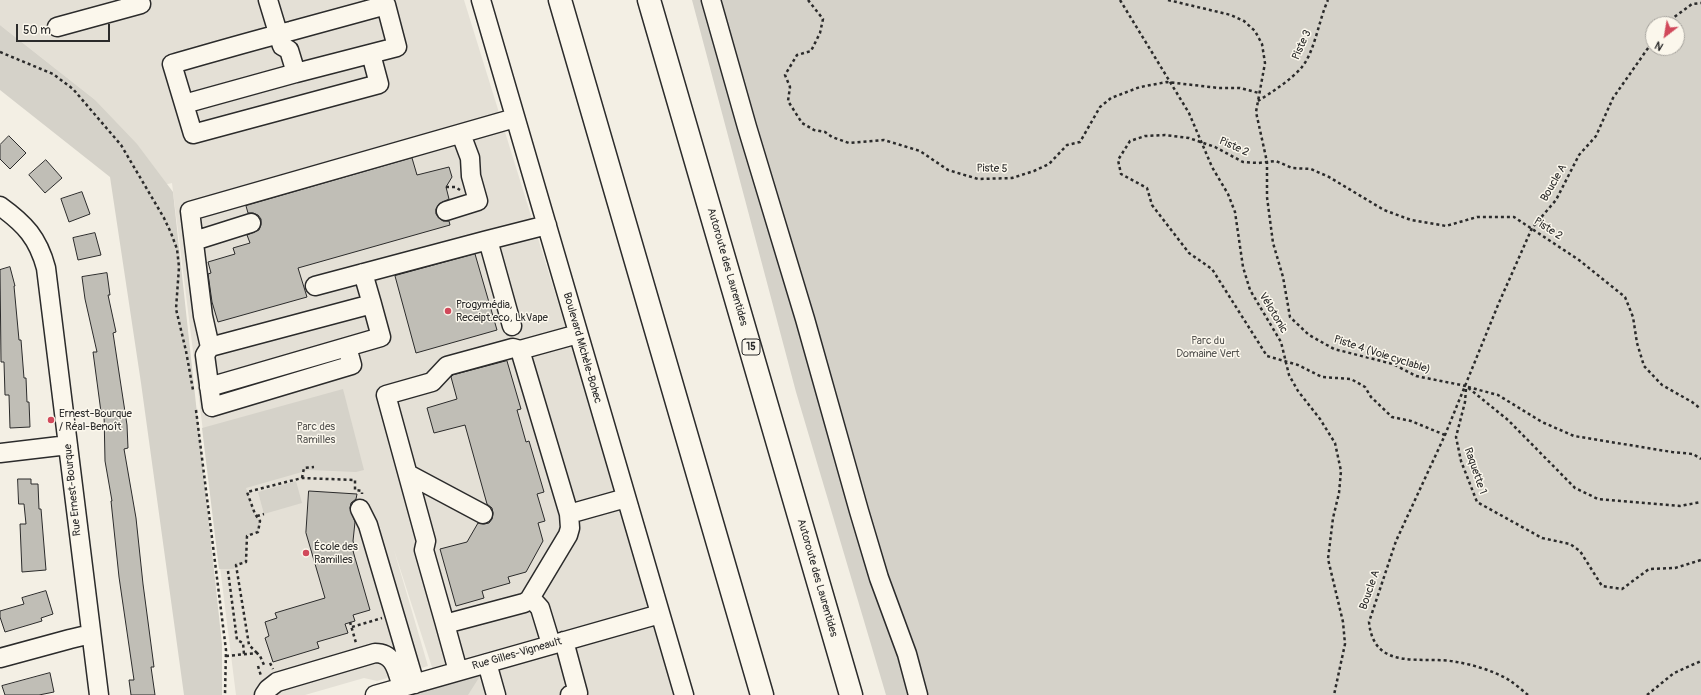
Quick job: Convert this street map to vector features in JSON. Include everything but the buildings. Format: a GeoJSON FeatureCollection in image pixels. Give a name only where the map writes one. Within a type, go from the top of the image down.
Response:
{"type":"FeatureCollection","features":[{"type":"Feature","properties":{"kind":"highway"},"geometry":{"type":"LineString","coordinates":[[560,0],[762,695]]}},
{"type":"Feature","properties":{"kind":"highway","name":"Autoroute des Laurentides"},"geometry":{"type":"LineString","coordinates":[[649,0],[852,695]]}},
{"type":"Feature","properties":{"kind":"street"},"geometry":{"type":"LineString","coordinates":[[268,0],[282,46],[289,50],[296,73]]}},
{"type":"Feature","properties":{"kind":"street","name":"Boulevard Michèle-Bohec"},"geometry":{"type":"LineString","coordinates":[[481,0],[684,695]]}},
{"type":"Feature","properties":{"kind":"street"},"geometry":{"type":"LineString","coordinates":[[711,0],[747,127],[805,318],[861,518],[879,578],[907,654],[918,695]]}},
{"type":"Feature","properties":{"kind":"street"},"geometry":{"type":"LineString","coordinates":[[57,27],[145,1]]}},
{"type":"Feature","properties":{"kind":"street"},"geometry":{"type":"LineString","coordinates":[[184,104],[397,47],[386,5],[172,64],[184,104],[194,134],[379,84],[371,54]]}},
{"type":"Feature","properties":{"kind":"street"},"geometry":{"type":"LineString","coordinates":[[210,347],[203,316],[190,211],[515,118]]}},
{"type":"Feature","properties":{"kind":"street"},"geometry":{"type":"LineString","coordinates":[[446,211],[478,201],[471,176],[470,158],[460,134]]}},
{"type":"Feature","properties":{"kind":"street","name":"Rue Ernest-Bourque"},"geometry":{"type":"LineString","coordinates":[[0,206],[26,227],[36,241],[44,260],[98,695]]}},
{"type":"Feature","properties":{"kind":"street"},"geometry":{"type":"LineString","coordinates":[[194,241],[251,223]]}},
{"type":"Feature","properties":{"kind":"street"},"geometry":{"type":"LineString","coordinates":[[315,286],[547,225]]}},
{"type":"Feature","properties":{"kind":"street"},"geometry":{"type":"LineString","coordinates":[[488,240],[512,326]]}},
{"type":"Feature","properties":{"kind":"street"},"geometry":{"type":"LineString","coordinates":[[363,273],[372,304],[381,337],[202,391],[205,355],[210,347],[372,304]]}},
{"type":"Feature","properties":{"kind":"street"},"geometry":{"type":"LineString","coordinates":[[458,671],[424,550],[426,541],[386,395],[432,382],[447,366],[513,348],[520,350],[578,334]]}},
{"type":"Feature","properties":{"kind":"street"},"geometry":{"type":"LineString","coordinates":[[445,624],[524,603],[531,598],[568,535],[570,528],[569,514],[520,350]]}},
{"type":"Feature","properties":{"kind":"street"},"geometry":{"type":"LineString","coordinates":[[0,453],[68,445]]}},
{"type":"Feature","properties":{"kind":"street"},"geometry":{"type":"LineString","coordinates":[[408,474],[483,514]]}},
{"type":"Feature","properties":{"kind":"street"},"geometry":{"type":"LineString","coordinates":[[569,514],[626,498]]}},
{"type":"Feature","properties":{"kind":"street"},"geometry":{"type":"LineString","coordinates":[[361,501],[409,686]]}},
{"type":"Feature","properties":{"kind":"street"},"geometry":{"type":"LineString","coordinates":[[531,598],[540,608],[558,642],[578,693],[570,695]]}},
{"type":"Feature","properties":{"kind":"street","name":"Rue Gilles-Vigneault"},"geometry":{"type":"LineString","coordinates":[[375,695],[660,614]]}},
{"type":"Feature","properties":{"kind":"street"},"geometry":{"type":"LineString","coordinates":[[0,658],[91,634]]}},
{"type":"Feature","properties":{"kind":"street"},"geometry":{"type":"LineString","coordinates":[[264,695],[268,689],[277,682],[375,653],[382,653],[389,656],[409,686]]}},
{"type":"Feature","properties":{"kind":"street"},"geometry":{"type":"LineString","coordinates":[[487,663],[496,695]]}},
{"type":"Feature","properties":{"kind":"path","name":"Piste 5"},"geometry":{"type":"LineString","coordinates":[[808,0],[823,19],[820,33],[811,51],[797,55],[785,75],[790,87],[788,100],[802,123],[814,130],[825,132],[832,137],[849,143],[884,140],[920,151],[948,170],[978,179],[1012,178],[1049,164],[1067,145],[1080,142],[1100,107],[1111,98],[1140,86],[1170,82],[1220,88],[1240,88],[1259,93]]}},
{"type":"Feature","properties":{"kind":"path","name":"Vélotonic"},"geometry":{"type":"LineString","coordinates":[[1120,0],[1188,113],[1212,167],[1228,194],[1235,212],[1243,267],[1250,290],[1281,342],[1289,375],[1298,391],[1320,419],[1335,442],[1341,471],[1328,559],[1343,622],[1345,644],[1334,695]]}},
{"type":"Feature","properties":{"kind":"path","name":"Piste 4 (Voie cyclable)"},"geometry":{"type":"LineString","coordinates":[[1168,0],[1231,15],[1244,21],[1255,31],[1262,44],[1266,63],[1256,112],[1267,162],[1267,197],[1273,243],[1283,277],[1290,317],[1309,334],[1334,349],[1393,364],[1416,376],[1466,386],[1508,420],[1575,488],[1598,499],[1680,506],[1701,502]]}},
{"type":"Feature","properties":{"kind":"path","name":"Piste 3"},"geometry":{"type":"LineString","coordinates":[[1258,102],[1302,66],[1313,44],[1328,0]]}},
{"type":"Feature","properties":{"kind":"path"},"geometry":{"type":"LineString","coordinates":[[1676,16],[1692,4],[1701,4]]}},
{"type":"Feature","properties":{"kind":"path"},"geometry":{"type":"LineString","coordinates":[[0,52],[53,74],[73,88],[121,145],[172,233],[177,249],[179,267],[176,309],[185,346],[202,391]]}},
{"type":"Feature","properties":{"kind":"path","name":"Boucle A"},"geometry":{"type":"LineString","coordinates":[[1528,695],[1508,680],[1484,669],[1456,662],[1418,661],[1394,657],[1378,647],[1370,636],[1369,622],[1371,611],[1396,541],[1446,435],[1498,305],[1532,228],[1556,200],[1579,155],[1596,136],[1613,98],[1645,52]]}},
{"type":"Feature","properties":{"kind":"path","name":"Piste 2"},"geometry":{"type":"LineString","coordinates":[[1446,435],[1412,421],[1392,417],[1371,398],[1365,387],[1351,379],[1322,377],[1298,365],[1267,356],[1212,269],[1190,253],[1152,204],[1147,188],[1121,174],[1118,160],[1130,141],[1145,136],[1165,135],[1189,138],[1216,147],[1243,162],[1258,164],[1276,161],[1292,168],[1311,169],[1329,177],[1384,210],[1411,220],[1446,226],[1477,217],[1514,217],[1579,260],[1624,297],[1632,317],[1637,343],[1644,366],[1662,385],[1692,402],[1701,409]]}},
{"type":"Feature","properties":{"kind":"path"},"geometry":{"type":"LineString","coordinates":[[446,187],[455,186],[460,190]]}},
{"type":"Feature","properties":{"kind":"path"},"geometry":{"type":"LineString","coordinates":[[1466,386],[1498,395],[1542,422],[1574,436],[1693,454],[1701,459]]}},
{"type":"Feature","properties":{"kind":"path","name":"Raquette 1"},"geometry":{"type":"LineString","coordinates":[[1466,386],[1465,402],[1456,437],[1461,461],[1477,502],[1542,538],[1570,544],[1580,551],[1589,563],[1602,586],[1622,589],[1649,569],[1675,568],[1701,560]]}},
{"type":"Feature","properties":{"kind":"path"},"geometry":{"type":"LineString","coordinates":[[196,408],[226,656],[225,695]]}},
{"type":"Feature","properties":{"kind":"path"},"geometry":{"type":"LineString","coordinates":[[302,478],[304,468],[314,467]]}},
{"type":"Feature","properties":{"kind":"path"},"geometry":{"type":"LineString","coordinates":[[264,664],[260,656],[249,645],[236,565],[246,562],[247,536],[258,532],[260,520],[247,492],[302,478],[355,480],[355,490],[362,491],[361,501]]}},
{"type":"Feature","properties":{"kind":"path"},"geometry":{"type":"LineString","coordinates":[[257,516],[264,514]]}},
{"type":"Feature","properties":{"kind":"path"},"geometry":{"type":"LineString","coordinates":[[228,571],[237,640],[243,643],[248,641]]}},
{"type":"Feature","properties":{"kind":"path"},"geometry":{"type":"LineString","coordinates":[[352,627],[379,619]]}},
{"type":"Feature","properties":{"kind":"path"},"geometry":{"type":"LineString","coordinates":[[350,622],[357,649]]}},
{"type":"Feature","properties":{"kind":"path"},"geometry":{"type":"LineString","coordinates":[[243,643],[244,654]]}},
{"type":"Feature","properties":{"kind":"path"},"geometry":{"type":"LineString","coordinates":[[226,656],[257,653]]}},
{"type":"Feature","properties":{"kind":"path"},"geometry":{"type":"LineString","coordinates":[[1647,695],[1674,673],[1701,661]]}},
{"type":"Feature","properties":{"kind":"shaded area"},"geometry":{"type":"Polygon","coordinates":[[[0,0],[464,0],[655,615],[677,695],[439,695],[440,692],[394,550],[428,666],[377,681],[364,678],[305,695],[236,695],[172,183],[151,188],[94,99],[0,25],[0,0]]]}},
{"type":"Feature","properties":{"kind":"green space","name":"Parc du Domaine Vert"},"geometry":{"type":"Polygon","coordinates":[[[692,0],[1701,0],[1701,695],[886,695],[796,392],[692,0]]]}},
{"type":"Feature","properties":{"kind":"green space"},"geometry":{"type":"Polygon","coordinates":[[[0,25],[94,99],[137,144],[173,192],[222,644],[222,695],[184,695],[141,383],[110,177],[0,90],[0,25]]]}},
{"type":"Feature","properties":{"kind":"green space","name":"Parc des Ramilles"},"geometry":{"type":"Polygon","coordinates":[[[343,389],[364,470],[356,472],[309,470],[246,488],[255,514],[260,521],[258,532],[247,536],[246,562],[236,565],[234,569],[219,569],[202,428],[343,389]]]}},
{"type":"Feature","properties":{"kind":"green space"},"geometry":{"type":"Polygon","coordinates":[[[296,481],[302,503],[264,514],[258,492],[296,481]]]}},
{"type":"Feature","properties":{"kind":"green space"},"geometry":{"type":"Polygon","coordinates":[[[480,676],[468,695],[410,695],[480,676]]]}},
{"type":"Feature","properties":{"kind":"place","name":"Progymédia, Receipt.eco, LkVape"},"geometry":{"type":"Point","coordinates":[448,311]}},
{"type":"Feature","properties":{"kind":"place","name":"Ernest-Bourque / Réal-Benoît"},"geometry":{"type":"Point","coordinates":[51,420]}},
{"type":"Feature","properties":{"kind":"place","name":"École des Ramilles"},"geometry":{"type":"Point","coordinates":[306,553]}}]}
